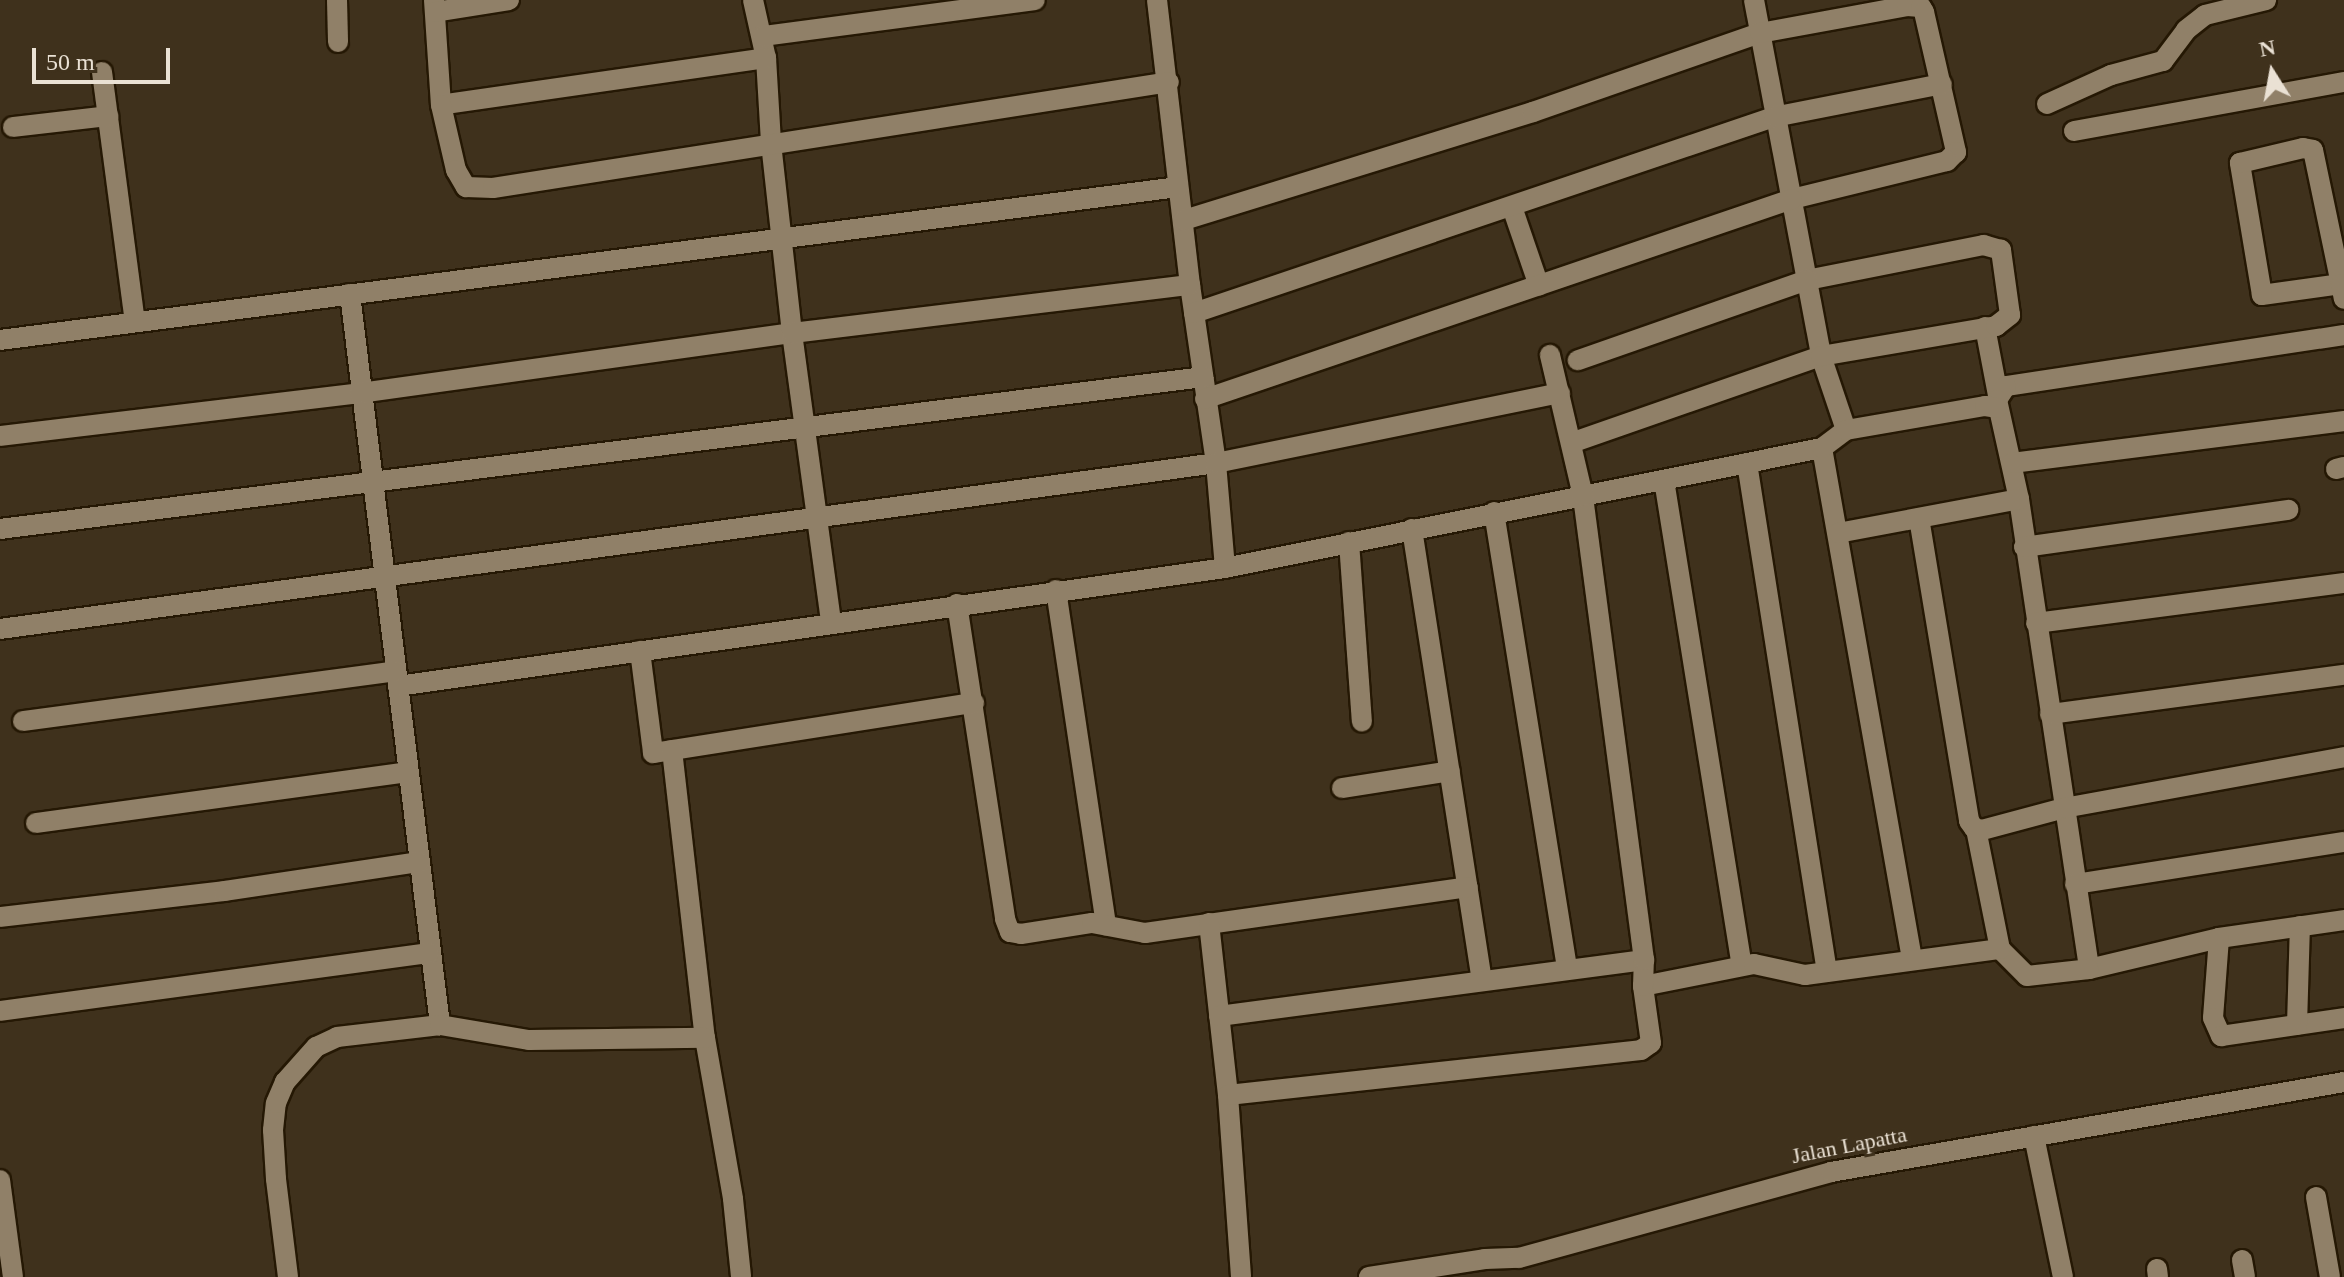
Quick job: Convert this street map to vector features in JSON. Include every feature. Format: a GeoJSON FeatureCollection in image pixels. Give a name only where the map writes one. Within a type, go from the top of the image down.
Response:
{"type":"FeatureCollection","features":[{"type":"Feature","properties":{"kind":"street"},"geometry":{"type":"LineString","coordinates":[[337,0],[338,42]]}},
{"type":"Feature","properties":{"kind":"street"},"geometry":{"type":"LineString","coordinates":[[509,0],[434,6],[441,105],[456,170],[466,187],[493,188],[1169,82]]}},
{"type":"Feature","properties":{"kind":"street"},"geometry":{"type":"LineString","coordinates":[[753,0],[766,58],[771,143],[792,333],[831,623]]}},
{"type":"Feature","properties":{"kind":"street"},"geometry":{"type":"LineString","coordinates":[[763,36],[1035,0]]}},
{"type":"Feature","properties":{"kind":"street"},"geometry":{"type":"LineString","coordinates":[[1157,0],[1169,82],[1190,285],[1216,463],[1225,568]]}},
{"type":"Feature","properties":{"kind":"street"},"geometry":{"type":"LineString","coordinates":[[1754,0],[1821,356],[1846,430]]}},
{"type":"Feature","properties":{"kind":"street"},"geometry":{"type":"LineString","coordinates":[[2047,104],[2119,72],[2163,61],[2186,30],[2205,15],[2266,0]]}},
{"type":"Feature","properties":{"kind":"street"},"geometry":{"type":"LineString","coordinates":[[1184,220],[1533,112],[1760,33],[1907,6],[1921,7],[1956,152],[1952,159],[1792,199],[1205,399]]}},
{"type":"Feature","properties":{"kind":"street"},"geometry":{"type":"LineString","coordinates":[[441,105],[766,58]]}},
{"type":"Feature","properties":{"kind":"street"},"geometry":{"type":"LineString","coordinates":[[102,72],[135,322]]}},
{"type":"Feature","properties":{"kind":"street"},"geometry":{"type":"LineString","coordinates":[[2074,131],[2344,82]]}},
{"type":"Feature","properties":{"kind":"street"},"geometry":{"type":"LineString","coordinates":[[1194,313],[1774,117],[1942,84]]}},
{"type":"Feature","properties":{"kind":"street"},"geometry":{"type":"LineString","coordinates":[[13,127],[108,116]]}},
{"type":"Feature","properties":{"kind":"street"},"geometry":{"type":"LineString","coordinates":[[2303,148],[2313,150],[2343,292],[2262,295],[2240,163],[2303,148]]}},
{"type":"Feature","properties":{"kind":"street"},"geometry":{"type":"LineString","coordinates":[[0,340],[1178,187]]}},
{"type":"Feature","properties":{"kind":"street"},"geometry":{"type":"LineString","coordinates":[[1512,207],[1539,286]]}},
{"type":"Feature","properties":{"kind":"street"},"geometry":{"type":"LineString","coordinates":[[1571,443],[1821,356],[2002,323],[2010,315],[2001,250],[1993,245],[1807,280],[1578,360]]}},
{"type":"Feature","properties":{"kind":"street"},"geometry":{"type":"LineString","coordinates":[[0,436],[360,393],[792,333],[1190,285]]}},
{"type":"Feature","properties":{"kind":"street"},"geometry":{"type":"LineString","coordinates":[[350,294],[440,1025]]}},
{"type":"Feature","properties":{"kind":"street"},"geometry":{"type":"LineString","coordinates":[[1985,327],[1997,401],[2019,499],[2089,969]]}},
{"type":"Feature","properties":{"kind":"street"},"geometry":{"type":"LineString","coordinates":[[23,721],[640,651],[1225,568],[1822,448],[1846,430],[1985,406],[1997,401],[2006,386],[2344,335]]}},
{"type":"Feature","properties":{"kind":"street"},"geometry":{"type":"LineString","coordinates":[[1228,1095],[1641,1050],[1651,1041],[1643,986],[1644,960],[1583,496],[1550,355]]}},
{"type":"Feature","properties":{"kind":"street"},"geometry":{"type":"LineString","coordinates":[[0,529],[1203,377]]}},
{"type":"Feature","properties":{"kind":"street"},"geometry":{"type":"LineString","coordinates":[[0,629],[817,520],[1216,463],[1560,393]]}},
{"type":"Feature","properties":{"kind":"street"},"geometry":{"type":"LineString","coordinates":[[2012,463],[2344,421]]}},
{"type":"Feature","properties":{"kind":"street"},"geometry":{"type":"LineString","coordinates":[[1822,448],[1912,959]]}},
{"type":"Feature","properties":{"kind":"street"},"geometry":{"type":"LineString","coordinates":[[1747,463],[1827,972]]}},
{"type":"Feature","properties":{"kind":"street"},"geometry":{"type":"LineString","coordinates":[[1664,480],[1742,966]]}},
{"type":"Feature","properties":{"kind":"street"},"geometry":{"type":"LineString","coordinates":[[1838,533],[2019,499]]}},
{"type":"Feature","properties":{"kind":"street"},"geometry":{"type":"LineString","coordinates":[[2024,547],[2288,510]]}},
{"type":"Feature","properties":{"kind":"street"},"geometry":{"type":"LineString","coordinates":[[1494,512],[1567,969]]}},
{"type":"Feature","properties":{"kind":"street"},"geometry":{"type":"LineString","coordinates":[[1919,518],[1969,821],[1976,829],[2000,949],[2027,976],[2089,969],[2219,938],[2344,920]]}},
{"type":"Feature","properties":{"kind":"street"},"geometry":{"type":"LineString","coordinates":[[1412,529],[1482,980]]}},
{"type":"Feature","properties":{"kind":"street"},"geometry":{"type":"LineString","coordinates":[[1349,542],[1362,722]]}},
{"type":"Feature","properties":{"kind":"street"},"geometry":{"type":"LineString","coordinates":[[2036,623],[2344,583]]}},
{"type":"Feature","properties":{"kind":"street"},"geometry":{"type":"LineString","coordinates":[[1056,590],[1106,925]]}},
{"type":"Feature","properties":{"kind":"street"},"geometry":{"type":"LineString","coordinates":[[957,604],[1005,919],[1010,932],[1021,934],[1079,923],[1145,933],[1468,887]]}},
{"type":"Feature","properties":{"kind":"street"},"geometry":{"type":"LineString","coordinates":[[640,651],[652,751],[974,703]]}},
{"type":"Feature","properties":{"kind":"street"},"geometry":{"type":"LineString","coordinates":[[2050,714],[2344,675]]}},
{"type":"Feature","properties":{"kind":"street"},"geometry":{"type":"LineString","coordinates":[[672,750],[705,1038],[733,1199],[741,1277]]}},
{"type":"Feature","properties":{"kind":"street"},"geometry":{"type":"LineString","coordinates":[[1976,829],[2064,808],[2344,757]]}},
{"type":"Feature","properties":{"kind":"street"},"geometry":{"type":"LineString","coordinates":[[1342,788],[1450,771]]}},
{"type":"Feature","properties":{"kind":"street"},"geometry":{"type":"LineString","coordinates":[[36,823],[409,772]]}},
{"type":"Feature","properties":{"kind":"street"},"geometry":{"type":"LineString","coordinates":[[2075,884],[2344,842]]}},
{"type":"Feature","properties":{"kind":"street"},"geometry":{"type":"LineString","coordinates":[[0,917],[225,891],[420,862]]}},
{"type":"Feature","properties":{"kind":"street"},"geometry":{"type":"LineString","coordinates":[[1209,923],[1228,1095],[1241,1277]]}},
{"type":"Feature","properties":{"kind":"street"},"geometry":{"type":"LineString","coordinates":[[2297,1025],[2300,926]]}},
{"type":"Feature","properties":{"kind":"street"},"geometry":{"type":"LineString","coordinates":[[2219,938],[2213,1018],[2219,1034],[2225,1036],[2344,1018]]}},
{"type":"Feature","properties":{"kind":"street"},"geometry":{"type":"LineString","coordinates":[[1643,986],[1742,966],[1762,966],[1794,975],[2000,949]]}},
{"type":"Feature","properties":{"kind":"street"},"geometry":{"type":"LineString","coordinates":[[0,1011],[429,953]]}},
{"type":"Feature","properties":{"kind":"street"},"geometry":{"type":"LineString","coordinates":[[1219,1016],[1644,960]]}},
{"type":"Feature","properties":{"kind":"street"},"geometry":{"type":"LineString","coordinates":[[288,1277],[273,1130],[276,1103],[285,1082],[316,1047],[337,1037],[440,1025],[529,1040],[705,1038]]}},
{"type":"Feature","properties":{"kind":"street","name":"Jalan Lapatta"},"geometry":{"type":"LineString","coordinates":[[1369,1277],[1486,1268],[1831,1172],[2344,1082]]}},
{"type":"Feature","properties":{"kind":"street"},"geometry":{"type":"LineString","coordinates":[[2034,1136],[2063,1277]]}},
{"type":"Feature","properties":{"kind":"street"},"geometry":{"type":"LineString","coordinates":[[0,1180],[13,1277]]}},
{"type":"Feature","properties":{"kind":"street"},"geometry":{"type":"LineString","coordinates":[[2316,1197],[2330,1277]]}}]}
